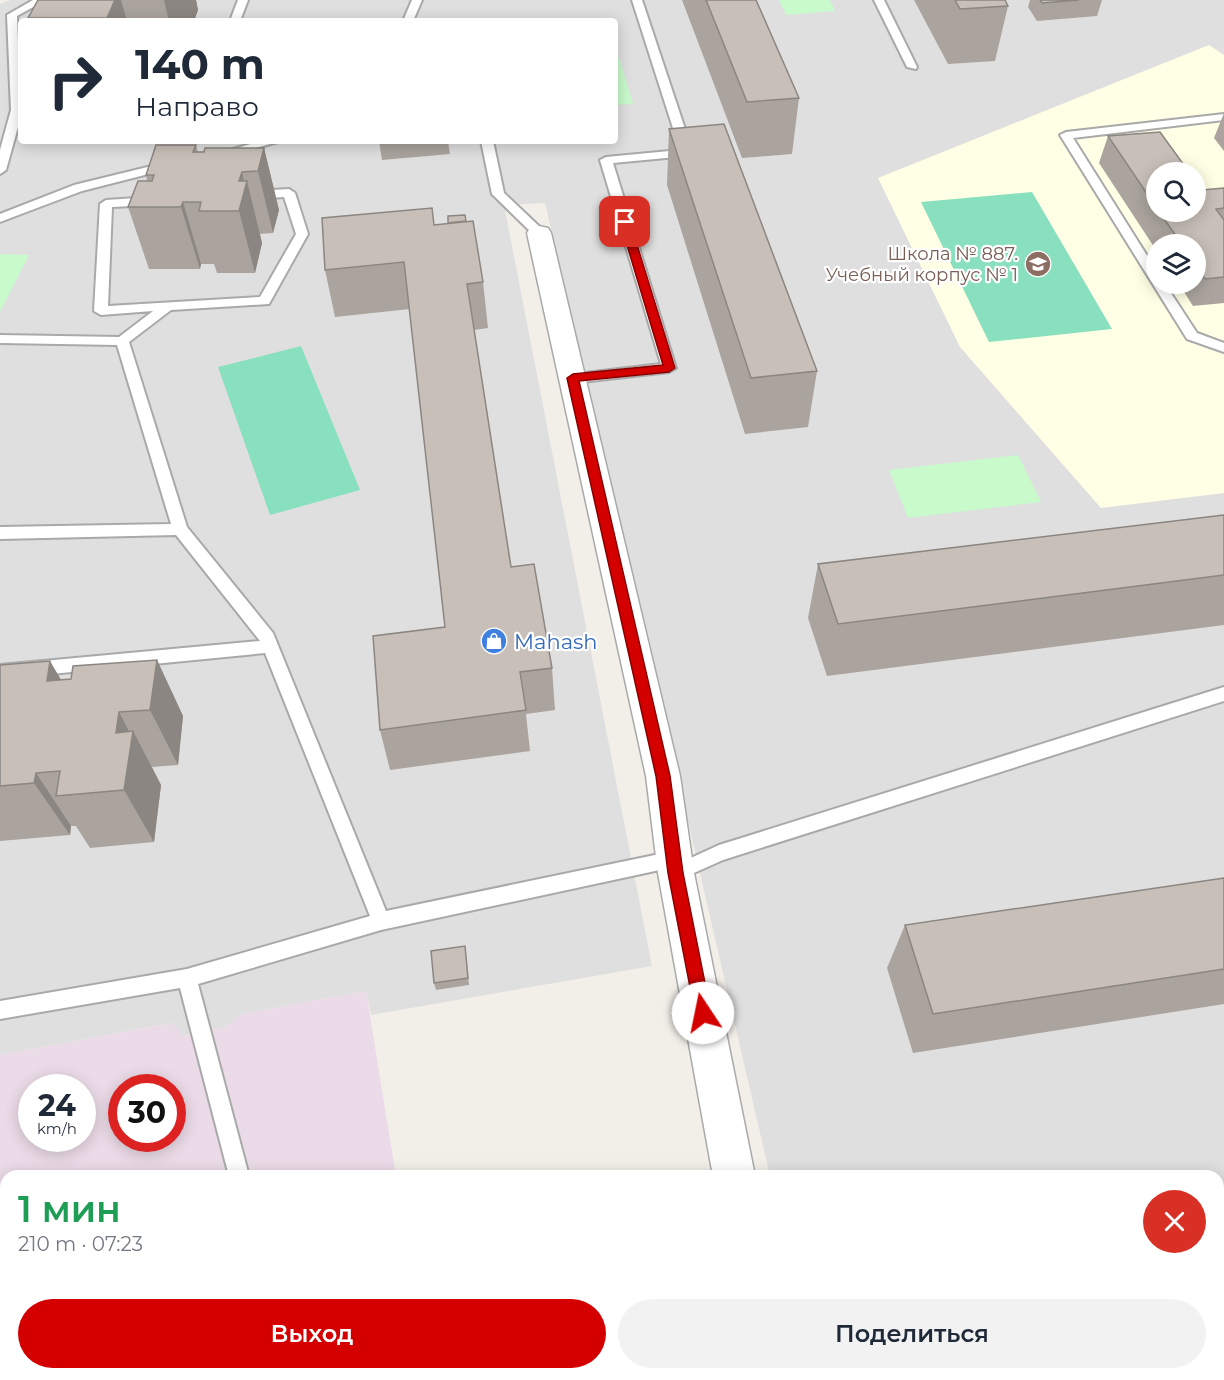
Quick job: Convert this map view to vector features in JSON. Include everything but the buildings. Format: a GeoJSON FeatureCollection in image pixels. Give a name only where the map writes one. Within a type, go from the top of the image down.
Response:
{"type":"FeatureCollection","features":[{"type":"Feature","properties":{"kind":"street"},"geometry":{"type":"LineString","coordinates":[[539,233],[663,776],[675,866],[733,1170]]}},
{"type":"Feature","properties":{"kind":"lane"},"geometry":{"type":"LineString","coordinates":[[0,21],[41,0]]}},
{"type":"Feature","properties":{"kind":"lane"},"geometry":{"type":"LineString","coordinates":[[236,18],[243,0]]}},
{"type":"Feature","properties":{"kind":"lane"},"geometry":{"type":"LineString","coordinates":[[409,18],[417,0]]}},
{"type":"Feature","properties":{"kind":"lane"},"geometry":{"type":"LineString","coordinates":[[573,378],[669,368],[606,160],[687,153],[637,0]]}},
{"type":"Feature","properties":{"kind":"lane"},"geometry":{"type":"LineString","coordinates":[[879,0],[912,67]]}},
{"type":"Feature","properties":{"kind":"lane"},"geometry":{"type":"LineString","coordinates":[[12,15],[18,96]]}},
{"type":"Feature","properties":{"kind":"lane"},"geometry":{"type":"LineString","coordinates":[[0,170],[18,113]]}},
{"type":"Feature","properties":{"kind":"lane"},"geometry":{"type":"LineString","coordinates":[[1146,263],[1066,135],[1224,117]]}},
{"type":"Feature","properties":{"kind":"lane"},"geometry":{"type":"LineString","coordinates":[[218,155],[264,144]]}},
{"type":"Feature","properties":{"kind":"lane"},"geometry":{"type":"LineString","coordinates":[[488,144],[498,194],[539,233]]}},
{"type":"Feature","properties":{"kind":"lane"},"geometry":{"type":"LineString","coordinates":[[0,218],[78,188],[183,163]]}},
{"type":"Feature","properties":{"kind":"lane"},"geometry":{"type":"LineString","coordinates":[[164,200],[106,204],[101,311],[264,301],[302,234],[290,193],[244,195]]}},
{"type":"Feature","properties":{"kind":"lane"},"geometry":{"type":"LineString","coordinates":[[1165,294],[1192,336],[1224,348]]}},
{"type":"Feature","properties":{"kind":"lane"},"geometry":{"type":"LineString","coordinates":[[0,339],[122,340],[168,306]]}},
{"type":"Feature","properties":{"kind":"lane"},"geometry":{"type":"LineString","coordinates":[[122,340],[180,529],[265,633],[381,921]]}},
{"type":"Feature","properties":{"kind":"lane"},"geometry":{"type":"LineString","coordinates":[[0,533],[180,529]]}},
{"type":"Feature","properties":{"kind":"lane"},"geometry":{"type":"LineString","coordinates":[[0,672],[270,646]]}},
{"type":"Feature","properties":{"kind":"lane"},"geometry":{"type":"LineString","coordinates":[[0,1010],[187,978],[381,921],[675,866],[1224,694]]}},
{"type":"Feature","properties":{"kind":"lane"},"geometry":{"type":"LineString","coordinates":[[187,978],[237,1170]]}},
{"type":"Feature","properties":{"kind":"shaded area"},"geometry":{"type":"Polygon","coordinates":[[[10,0],[1224,0],[1224,1170],[769,1170],[545,203],[504,205],[652,966],[371,1015],[366,991],[242,1014],[223,1028],[182,1036],[172,1023],[0,1055],[0,4],[10,0]]]}},
{"type":"Feature","properties":{"kind":"shaded area","name":"Школа № 887. Учебный корпус № 1"},"geometry":{"type":"Polygon","coordinates":[[[1209,45],[1224,55],[1224,493],[1101,508],[960,347],[878,178],[1209,45]]]}},
{"type":"Feature","properties":{"kind":"shaded area"},"geometry":{"type":"Polygon","coordinates":[[[366,991],[395,1170],[0,1170],[0,1055],[173,1023],[183,1036],[223,1028],[242,1014],[366,991]]]}},
{"type":"Feature","properties":{"kind":"green space"},"geometry":{"type":"Polygon","coordinates":[[[779,0],[830,0],[835,11],[786,15],[779,0]]]}},
{"type":"Feature","properties":{"kind":"green space"},"geometry":{"type":"Polygon","coordinates":[[[618,57],[619,57],[633,104],[618,105],[618,57]]]}},
{"type":"Feature","properties":{"kind":"green space"},"geometry":{"type":"Polygon","coordinates":[[[1032,192],[1112,329],[989,342],[921,202],[1032,192]]]}},
{"type":"Feature","properties":{"kind":"green space"},"geometry":{"type":"Polygon","coordinates":[[[0,254],[29,255],[0,312],[0,254]]]}},
{"type":"Feature","properties":{"kind":"green space"},"geometry":{"type":"Polygon","coordinates":[[[301,346],[360,490],[270,515],[218,367],[301,346]]]}},
{"type":"Feature","properties":{"kind":"green space"},"geometry":{"type":"Polygon","coordinates":[[[1018,455],[1041,502],[908,518],[889,470],[1018,455]]]}},
{"type":"Feature","properties":{"kind":"place","name":"Школа № 887. Учебный корпус № 1"},"geometry":{"type":"Point","coordinates":[1038,264]}},
{"type":"Feature","properties":{"kind":"place","name":"Mahash"},"geometry":{"type":"Point","coordinates":[494,641]}},
{"type":"Feature","properties":{"kind":"route"},"geometry":{"type":"LineString","coordinates":[[625,222],[669,368],[573,378],[663,776],[676,873],[703,1013]]}}]}
